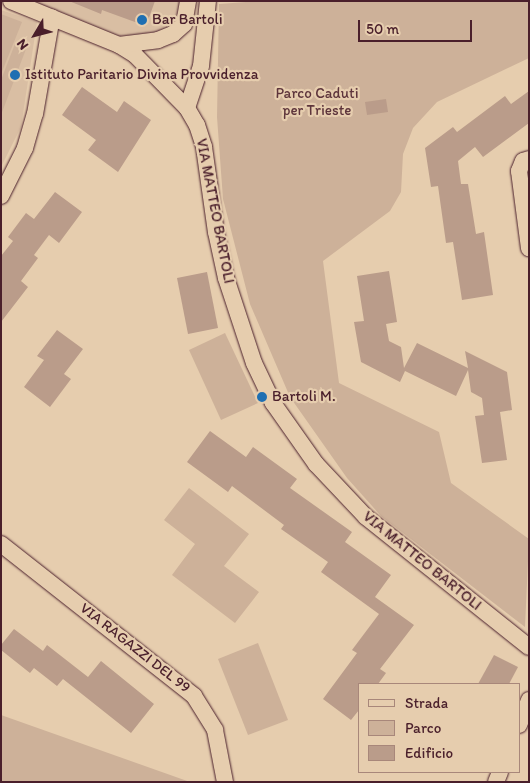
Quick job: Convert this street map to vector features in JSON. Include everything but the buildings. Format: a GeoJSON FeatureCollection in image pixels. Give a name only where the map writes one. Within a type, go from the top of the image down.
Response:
{"type":"FeatureCollection","features":[{"type":"Feature","properties":{"kind":"street","name":"VIA MATTEO BARTOLI"},"geometry":{"type":"LineString","coordinates":[[11,1],[119,44],[135,55],[187,108],[197,125],[204,147],[216,232],[226,278],[254,363],[273,403],[316,464],[366,517],[529,647]]}},
{"type":"Feature","properties":{"kind":"street"},"geometry":{"type":"LineString","coordinates":[[119,44],[158,40],[173,34],[184,24],[188,1]]}},
{"type":"Feature","properties":{"kind":"street"},"geometry":{"type":"LineString","coordinates":[[187,108],[201,66],[208,1]]}},
{"type":"Feature","properties":{"kind":"street"},"geometry":{"type":"LineString","coordinates":[[1,196],[25,148],[35,114],[52,17]]}},
{"type":"Feature","properties":{"kind":"street"},"geometry":{"type":"LineString","coordinates":[[529,158],[523,162],[519,171],[529,248]]}},
{"type":"Feature","properties":{"kind":"street","name":"VIA RAGAZZI DEL 99"},"geometry":{"type":"LineString","coordinates":[[1,544],[194,696],[215,730],[225,782]]}},
{"type":"Feature","properties":{"kind":"street"},"geometry":{"type":"LineString","coordinates":[[520,722],[529,700]]}},
{"type":"Feature","properties":{"kind":"shaded area"},"geometry":{"type":"Polygon","coordinates":[[[25,1],[181,1],[179,22],[172,29],[120,40],[25,1]]]}},
{"type":"Feature","properties":{"kind":"shaded area","name":"Istituto Paritario Divina Provvidenza"},"geometry":{"type":"Polygon","coordinates":[[[1,10],[37,22],[21,127],[1,167],[1,10]]]}},
{"type":"Feature","properties":{"kind":"green space","name":"Parco Caduti per Trieste"},"geometry":{"type":"Polygon","coordinates":[[[258,1],[529,1],[529,58],[437,102],[413,128],[403,154],[401,192],[390,211],[323,261],[339,383],[439,432],[451,483],[529,539],[525,627],[381,516],[347,478],[290,397],[250,304],[223,199],[217,117],[219,4],[258,1]]]}},
{"type":"Feature","properties":{"kind":"green space"},"geometry":{"type":"Polygon","coordinates":[[[1,14],[22,22],[1,74],[1,14]]]}},
{"type":"Feature","properties":{"kind":"green space"},"geometry":{"type":"Polygon","coordinates":[[[15,44],[26,49],[1,115],[1,80],[15,44]]]}},
{"type":"Feature","properties":{"kind":"green space"},"geometry":{"type":"Polygon","coordinates":[[[225,333],[258,403],[221,420],[189,350],[225,333]]]}},
{"type":"Feature","properties":{"kind":"green space"},"geometry":{"type":"Polygon","coordinates":[[[189,488],[249,534],[224,566],[259,592],[235,623],[172,575],[195,544],[164,520],[189,488]]]}},
{"type":"Feature","properties":{"kind":"green space"},"geometry":{"type":"Polygon","coordinates":[[[258,643],[288,720],[248,735],[218,659],[258,643]]]}},
{"type":"Feature","properties":{"kind":"green space"},"geometry":{"type":"Polygon","coordinates":[[[1,715],[190,782],[1,782],[1,715]]]}},
{"type":"Feature","properties":{"kind":"place","name":"Bar Bartoli"},"geometry":{"type":"Point","coordinates":[142,20]}},
{"type":"Feature","properties":{"kind":"place","name":"Istituto Paritario Divina Provvidenza"},"geometry":{"type":"Point","coordinates":[15,75]}},
{"type":"Feature","properties":{"kind":"place","name":"Bartoli M."},"geometry":{"type":"Point","coordinates":[262,397]}}]}
